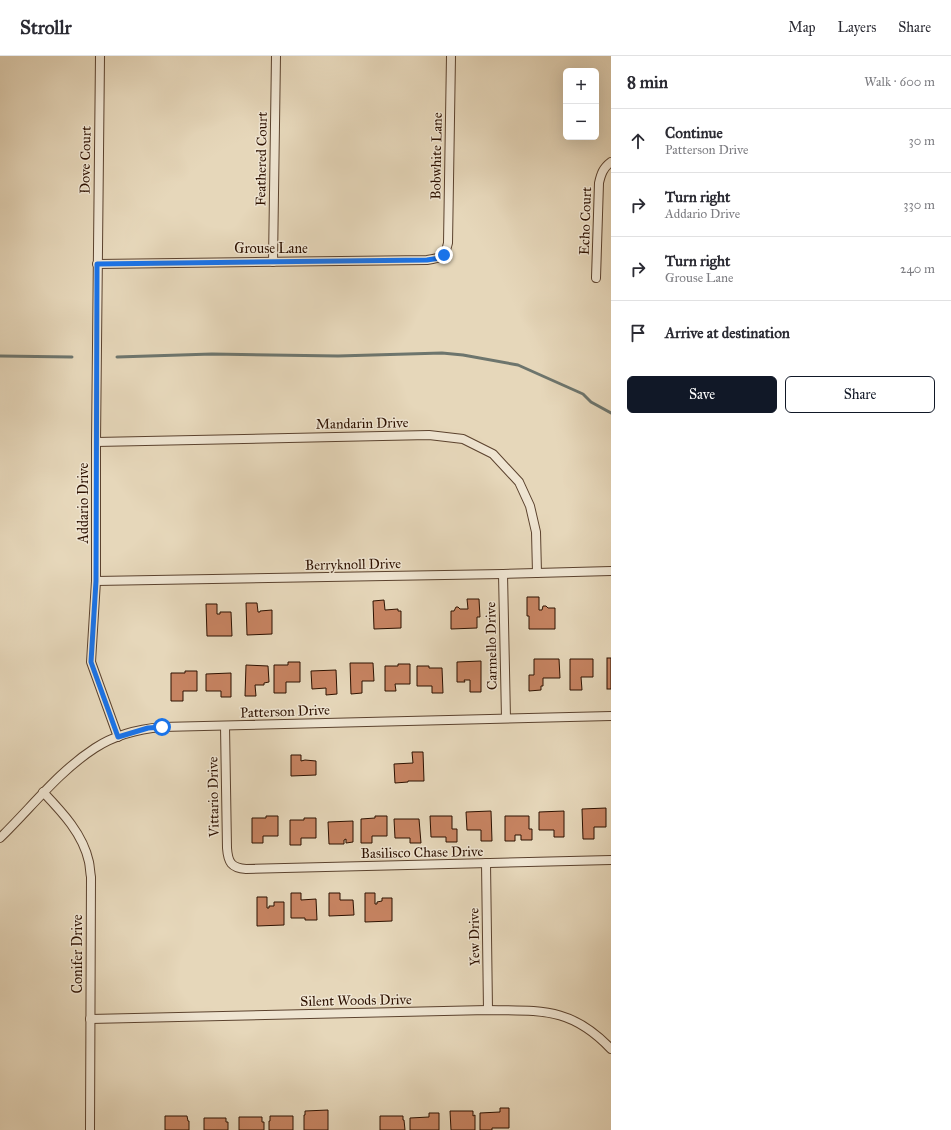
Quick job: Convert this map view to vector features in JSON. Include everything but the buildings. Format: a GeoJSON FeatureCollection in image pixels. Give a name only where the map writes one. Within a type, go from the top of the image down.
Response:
{"type":"FeatureCollection","features":[{"type":"Feature","properties":{"kind":"street","name":"Dove Court"},"geometry":{"type":"LineString","coordinates":[[97,264],[100,56]]}},
{"type":"Feature","properties":{"kind":"street","name":"Feathered Court"},"geometry":{"type":"LineString","coordinates":[[273,262],[276,56]]}},
{"type":"Feature","properties":{"kind":"street","name":"Bobwhite Lane"},"geometry":{"type":"LineString","coordinates":[[444,255],[448,243],[451,56]]}},
{"type":"Feature","properties":{"kind":"street","name":"Echo Court"},"geometry":{"type":"LineString","coordinates":[[596,278],[599,183],[602,173],[608,164]]}},
{"type":"Feature","properties":{"kind":"street","name":"Grouse Lane"},"geometry":{"type":"LineString","coordinates":[[97,264],[427,260],[440,258],[444,255]]}},
{"type":"Feature","properties":{"kind":"street","name":"Addario Drive"},"geometry":{"type":"LineString","coordinates":[[97,264],[96,581],[91,662],[118,737]]}},
{"type":"Feature","properties":{"kind":"street","name":"Mandarin Drive"},"geometry":{"type":"LineString","coordinates":[[96,442],[428,435],[464,439],[493,454],[519,482],[530,506],[536,532],[537,573]]}},
{"type":"Feature","properties":{"kind":"street","name":"Berryknoll Drive"},"geometry":{"type":"LineString","coordinates":[[96,581],[611,571]]}},
{"type":"Feature","properties":{"kind":"street","name":"Carmello Drive"},"geometry":{"type":"LineString","coordinates":[[503,574],[506,718]]}},
{"type":"Feature","properties":{"kind":"street","name":"Patterson Drive"},"geometry":{"type":"LineString","coordinates":[[0,838],[43,792],[77,760],[96,747],[118,737],[148,728],[611,716]]}},
{"type":"Feature","properties":{"kind":"street","name":"Vittario Drive"},"geometry":{"type":"LineString","coordinates":[[225,726],[227,848],[228,859],[234,866]]}},
{"type":"Feature","properties":{"kind":"street","name":"Conifer Drive"},"geometry":{"type":"LineString","coordinates":[[43,792],[59,809],[76,832],[84,847],[89,862],[90,1130]]}},
{"type":"Feature","properties":{"kind":"street","name":"Basilisco Chase Drive"},"geometry":{"type":"LineString","coordinates":[[234,866],[246,869],[611,860]]}},
{"type":"Feature","properties":{"kind":"street","name":"Yew Drive"},"geometry":{"type":"LineString","coordinates":[[486,863],[488,1010]]}},
{"type":"Feature","properties":{"kind":"street","name":"Silent Woods Drive"},"geometry":{"type":"LineString","coordinates":[[90,1019],[488,1010],[536,1011],[549,1012],[573,1020],[609,1043]]}},
{"type":"Feature","properties":{"kind":"waterway"},"geometry":{"type":"LineString","coordinates":[[117,357],[212,354],[338,356],[442,353],[463,355],[518,365],[583,394],[591,402],[611,413]]}},
{"type":"Feature","properties":{"kind":"waterway"},"geometry":{"type":"LineString","coordinates":[[0,356],[72,357]]}},
{"type":"Feature","properties":{"kind":"route"},"geometry":{"type":"LineString","coordinates":[[162,727],[148,728],[118,737],[91,662],[96,581],[97,264],[427,260],[440,258],[444,255]]}}]}
